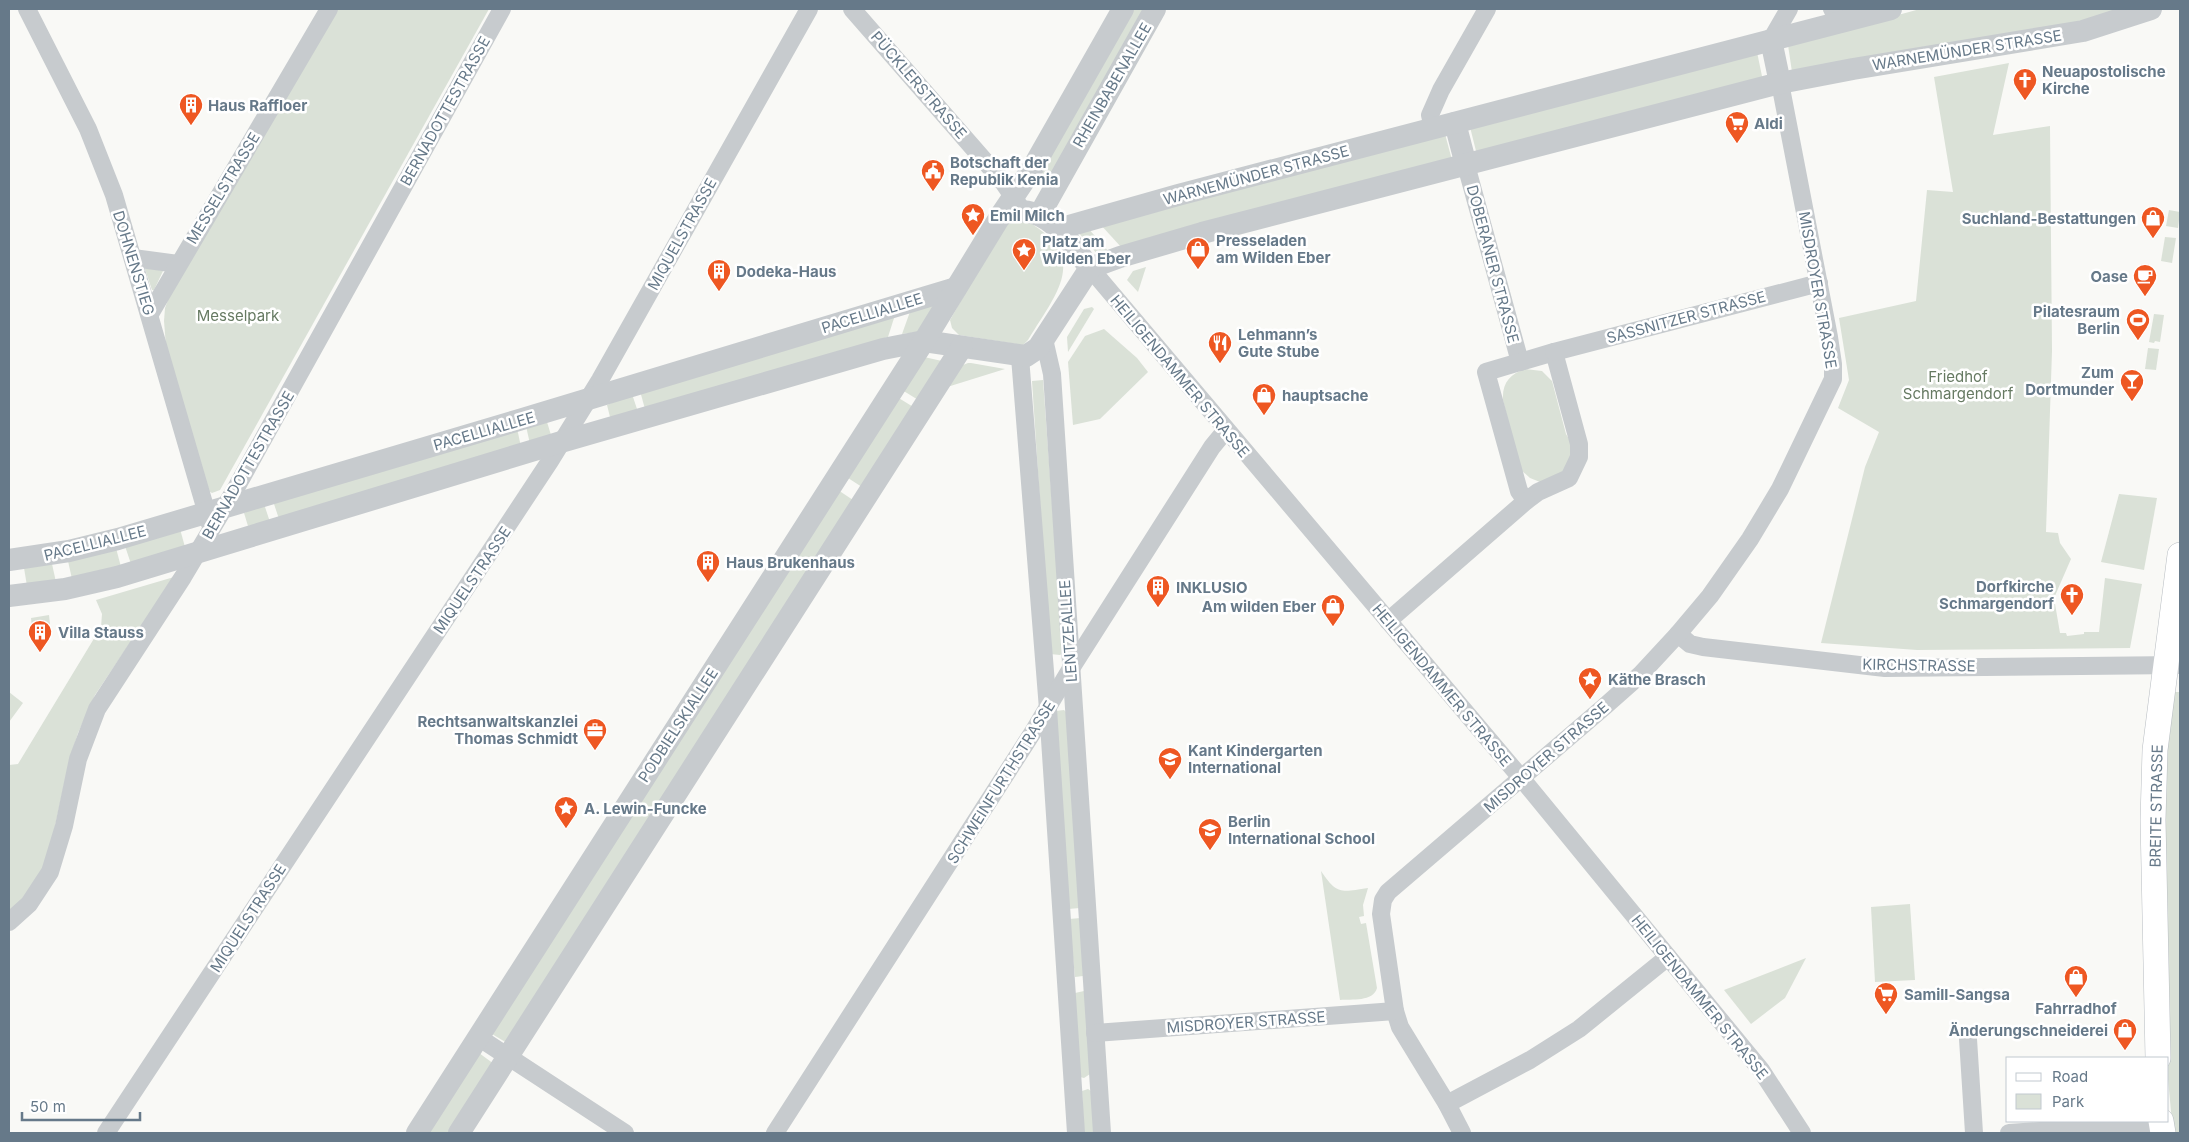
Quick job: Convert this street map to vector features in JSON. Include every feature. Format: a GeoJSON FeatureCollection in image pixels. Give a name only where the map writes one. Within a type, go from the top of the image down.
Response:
{"type":"FeatureCollection","features":[{"type":"Feature","properties":{"kind":"main road","name":"BREITE STRASSE"},"geometry":{"type":"LineString","coordinates":[[2158,1057],[2153,820],[2155,750],[2173,665],[2180,555]]}},
{"type":"Feature","properties":{"kind":"street","name":"DOHNENSTIEG"},"geometry":{"type":"LineString","coordinates":[[27,9],[88,129],[114,195],[215,516]]}},
{"type":"Feature","properties":{"kind":"street","name":"MESSELSTRASSE"},"geometry":{"type":"LineString","coordinates":[[150,314],[329,9]]}},
{"type":"Feature","properties":{"kind":"street","name":"BERNADOTTESTRASSE"},"geometry":{"type":"LineString","coordinates":[[9,922],[29,904],[50,872],[64,826],[78,759],[97,709],[198,552],[215,516],[502,9]]}},
{"type":"Feature","properties":{"kind":"street","name":"MIQUELSTRASSE"},"geometry":{"type":"LineString","coordinates":[[106,1133],[588,399],[808,9]]}},
{"type":"Feature","properties":{"kind":"street","name":"PÜCKLERSTRASSE"},"geometry":{"type":"LineString","coordinates":[[852,9],[1003,182],[1019,209]]}},
{"type":"Feature","properties":{"kind":"street","name":"RHEINBABENALLEE"},"geometry":{"type":"LineString","coordinates":[[1019,209],[1032,168],[1122,9]]}},
{"type":"Feature","properties":{"kind":"street","name":"RHEINBABENALLEE"},"geometry":{"type":"LineString","coordinates":[[956,288],[1019,209],[1155,9]]}},
{"type":"Feature","properties":{"kind":"street"},"geometry":{"type":"LineString","coordinates":[[1466,165],[1444,125],[1430,115],[1441,90],[1487,9]]}},
{"type":"Feature","properties":{"kind":"street"},"geometry":{"type":"LineString","coordinates":[[1780,82],[1771,40],[1789,9]]}},
{"type":"Feature","properties":{"kind":"street","name":"WARNEMÜNDER STRASSE"},"geometry":{"type":"LineString","coordinates":[[1058,229],[1444,125],[1771,40],[1841,14],[1891,9]]}},
{"type":"Feature","properties":{"kind":"street","name":"WARNEMÜNDER STRASSE"},"geometry":{"type":"LineString","coordinates":[[1090,268],[1120,257],[1196,235],[1780,82],[2083,32],[2151,9]]}},
{"type":"Feature","properties":{"kind":"street","name":"MISDROYER STRASSE"},"geometry":{"type":"LineString","coordinates":[[1095,1033],[1396,1011],[1381,914],[1383,900],[1393,886],[1522,779],[1640,675],[1710,596],[1765,514],[1803,445],[1833,379],[1833,364],[1819,283],[1780,82]]}},
{"type":"Feature","properties":{"kind":"street","name":"DOBERANER STRASSE"},"geometry":{"type":"LineString","coordinates":[[1466,165],[1520,362]]}},
{"type":"Feature","properties":{"kind":"street"},"geometry":{"type":"LineString","coordinates":[[12,560],[15,596],[65,589],[117,577],[561,442],[883,348],[924,342],[1020,357],[1032,353],[1044,339],[1090,268],[1058,229],[1019,209]]}},
{"type":"Feature","properties":{"kind":"street"},"geometry":{"type":"LineString","coordinates":[[133,258],[178,264]]}},
{"type":"Feature","properties":{"kind":"street","name":"HEILIGENDAMMER STRASSE"},"geometry":{"type":"LineString","coordinates":[[1090,268],[1522,779],[1760,1070],[1802,1133]]}},
{"type":"Feature","properties":{"kind":"street","name":"SASSNITZER STRASSE"},"geometry":{"type":"LineString","coordinates":[[1526,501],[1519,491],[1486,372],[1554,352],[1819,283]]}},
{"type":"Feature","properties":{"kind":"street"},"geometry":{"type":"LineString","coordinates":[[924,342],[956,288]]}},
{"type":"Feature","properties":{"kind":"street","name":"PACELLIALLEE"},"geometry":{"type":"LineString","coordinates":[[12,560],[58,554],[215,516],[588,399],[956,288]]}},
{"type":"Feature","properties":{"kind":"street","name":"LENTZEALLEE"},"geometry":{"type":"LineString","coordinates":[[1044,339],[1052,374],[1102,1133]]}},
{"type":"Feature","properties":{"kind":"street","name":"PODBIELSKIALLEE"},"geometry":{"type":"LineString","coordinates":[[417,1133],[924,342]]}},
{"type":"Feature","properties":{"kind":"street"},"geometry":{"type":"LineString","coordinates":[[459,1133],[962,348]]}},
{"type":"Feature","properties":{"kind":"street"},"geometry":{"type":"LineString","coordinates":[[1388,620],[1526,501],[1538,492],[1569,478],[1579,457],[1579,444],[1554,352]]}},
{"type":"Feature","properties":{"kind":"street","name":"LENTZEALLEE"},"geometry":{"type":"LineString","coordinates":[[1020,357],[1048,709],[1076,1133]]}},
{"type":"Feature","properties":{"kind":"street","name":"SCHWEINFURTHSTRASSE"},"geometry":{"type":"LineString","coordinates":[[775,1133],[1048,709],[1070,670],[1212,447],[1226,430]]}},
{"type":"Feature","properties":{"kind":"street"},"geometry":{"type":"LineString","coordinates":[[837,477],[866,496]]}},
{"type":"Feature","properties":{"kind":"street"},"geometry":{"type":"LineString","coordinates":[[58,554],[65,589]]}},
{"type":"Feature","properties":{"kind":"street","name":"KIRCHSTRASSE"},"geometry":{"type":"LineString","coordinates":[[1678,634],[1690,644],[1703,647],[1885,668],[2173,665]]}},
{"type":"Feature","properties":{"kind":"street"},"geometry":{"type":"LineString","coordinates":[[1447,1104],[1530,1060],[1579,1029],[1668,957]]}},
{"type":"Feature","properties":{"kind":"street"},"geometry":{"type":"LineString","coordinates":[[1066,985],[1091,983]]}},
{"type":"Feature","properties":{"kind":"street"},"geometry":{"type":"LineString","coordinates":[[1396,1011],[1400,1028],[1447,1104],[1462,1133]]}},
{"type":"Feature","properties":{"kind":"street"},"geometry":{"type":"LineString","coordinates":[[478,1037],[625,1133]]}},
{"type":"Feature","properties":{"kind":"street"},"geometry":{"type":"LineString","coordinates":[[1968,1039],[1974,1133]]}},
{"type":"Feature","properties":{"kind":"street"},"geometry":{"type":"LineString","coordinates":[[1072,1085],[1099,1084]]}},
{"type":"Feature","properties":{"kind":"street"},"geometry":{"type":"LineString","coordinates":[[2009,1133],[2162,1126]]}},
{"type":"Feature","properties":{"kind":"green space","name":"Messelpark"},"geometry":{"type":"Polygon","coordinates":[[[337,9],[489,9],[220,490],[212,493],[207,490],[166,346],[165,308],[171,292],[337,9]]]}},
{"type":"Feature","properties":{"kind":"green space"},"geometry":{"type":"Polygon","coordinates":[[[1131,9],[1147,9],[1048,182],[1037,173],[1131,9]]]}},
{"type":"Feature","properties":{"kind":"green space"},"geometry":{"type":"Polygon","coordinates":[[[1920,9],[2124,9],[2095,19],[1792,72],[1788,45],[1920,9]]]}},
{"type":"Feature","properties":{"kind":"green space"},"geometry":{"type":"Polygon","coordinates":[[[1757,52],[1763,81],[1477,155],[1470,127],[1757,52]]]}},
{"type":"Feature","properties":{"kind":"green space","name":"Friedhof Schmargendorf"},"geometry":{"type":"Polygon","coordinates":[[[2009,63],[1993,135],[2050,126],[2052,351],[2046,532],[2058,533],[2060,543],[2071,559],[2054,598],[2060,633],[2066,633],[2067,636],[2084,634],[2084,632],[2099,632],[2105,578],[2142,584],[2130,648],[1917,650],[1821,643],[1865,467],[1879,432],[1838,408],[1849,380],[1839,318],[1916,301],[1927,190],[1953,192],[1934,77],[2009,63]]]}},
{"type":"Feature","properties":{"kind":"green space"},"geometry":{"type":"Polygon","coordinates":[[[1445,134],[1452,160],[1121,247],[1100,224],[1445,134]]]}},
{"type":"Feature","properties":{"kind":"green space"},"geometry":{"type":"Polygon","coordinates":[[[2169,210],[2180,212],[2178,228],[2166,226],[2169,210]]]}},
{"type":"Feature","properties":{"kind":"green space"},"geometry":{"type":"Polygon","coordinates":[[[1024,219],[1045,233],[1057,247],[1063,261],[1058,290],[1028,340],[1023,345],[959,335],[952,328],[950,320],[1004,225],[1024,219]]]}},
{"type":"Feature","properties":{"kind":"green space"},"geometry":{"type":"Polygon","coordinates":[[[1087,227],[1109,252],[1099,256],[1078,232],[1087,227]]]}},
{"type":"Feature","properties":{"kind":"green space"},"geometry":{"type":"Polygon","coordinates":[[[2165,237],[2176,238],[2172,263],[2161,261],[2165,237]]]}},
{"type":"Feature","properties":{"kind":"green space"},"geometry":{"type":"Polygon","coordinates":[[[146,267],[163,271],[154,290],[152,290],[146,267]]]}},
{"type":"Feature","properties":{"kind":"green space"},"geometry":{"type":"Polygon","coordinates":[[[1146,267],[1138,292],[1127,280],[1133,271],[1146,267]]]}},
{"type":"Feature","properties":{"kind":"green space"},"geometry":{"type":"Polygon","coordinates":[[[934,305],[918,332],[902,334],[911,309],[934,305]]]}},
{"type":"Feature","properties":{"kind":"green space"},"geometry":{"type":"Polygon","coordinates":[[[1092,307],[1094,309],[1068,352],[1067,337],[1084,309],[1092,307]]]}},
{"type":"Feature","properties":{"kind":"green space"},"geometry":{"type":"Polygon","coordinates":[[[2154,314],[2164,315],[2160,342],[2155,341],[2154,343],[2149,342],[2154,314]]]}},
{"type":"Feature","properties":{"kind":"green space"},"geometry":{"type":"Polygon","coordinates":[[[895,315],[888,337],[645,409],[640,391],[895,315]]]}},
{"type":"Feature","properties":{"kind":"green space"},"geometry":{"type":"Polygon","coordinates":[[[1104,329],[1137,358],[1148,372],[1100,419],[1073,425],[1068,362],[1085,336],[1104,329]]]}},
{"type":"Feature","properties":{"kind":"green space"},"geometry":{"type":"Polygon","coordinates":[[[2148,348],[2159,349],[2156,370],[2145,369],[2148,348]]]}},
{"type":"Feature","properties":{"kind":"green space"},"geometry":{"type":"Polygon","coordinates":[[[924,357],[942,361],[920,401],[902,390],[924,357]]]}},
{"type":"Feature","properties":{"kind":"green space"},"geometry":{"type":"Polygon","coordinates":[[[968,363],[1005,369],[944,388],[963,365],[968,363]]]}},
{"type":"Feature","properties":{"kind":"green space"},"geometry":{"type":"Polygon","coordinates":[[[1525,369],[1542,371],[1552,381],[1566,434],[1572,444],[1568,470],[1540,482],[1530,478],[1520,469],[1503,400],[1504,389],[1508,380],[1525,369]]]}},
{"type":"Feature","properties":{"kind":"green space"},"geometry":{"type":"Polygon","coordinates":[[[1043,380],[1063,653],[1060,655],[1050,654],[1032,381],[1043,380]]]}},
{"type":"Feature","properties":{"kind":"green space"},"geometry":{"type":"Polygon","coordinates":[[[632,394],[638,412],[610,417],[607,405],[632,394]]]}},
{"type":"Feature","properties":{"kind":"green space"},"geometry":{"type":"Polygon","coordinates":[[[897,397],[915,408],[862,487],[848,478],[897,397]]]}},
{"type":"Feature","properties":{"kind":"green space"},"geometry":{"type":"Polygon","coordinates":[[[547,422],[551,435],[530,444],[526,426],[547,422]]]}},
{"type":"Feature","properties":{"kind":"green space"},"geometry":{"type":"Polygon","coordinates":[[[517,428],[521,447],[279,519],[273,501],[517,428]]]}},
{"type":"Feature","properties":{"kind":"green space"},"geometry":{"type":"Polygon","coordinates":[[[838,490],[853,500],[507,1043],[492,1034],[838,490]]]}},
{"type":"Feature","properties":{"kind":"green space"},"geometry":{"type":"Polygon","coordinates":[[[2119,494],[2157,498],[2144,570],[2101,562],[2119,494]]]}},
{"type":"Feature","properties":{"kind":"green space"},"geometry":{"type":"Polygon","coordinates":[[[264,504],[270,522],[248,526],[244,513],[264,504]]]}},
{"type":"Feature","properties":{"kind":"green space"},"geometry":{"type":"Polygon","coordinates":[[[180,529],[185,547],[131,564],[125,546],[180,529]]]}},
{"type":"Feature","properties":{"kind":"green space"},"geometry":{"type":"Polygon","coordinates":[[[116,548],[121,567],[72,579],[68,561],[116,548]]]}},
{"type":"Feature","properties":{"kind":"green space"},"geometry":{"type":"Polygon","coordinates":[[[52,564],[56,582],[27,586],[24,568],[52,564]]]}},
{"type":"Feature","properties":{"kind":"green space"},"geometry":{"type":"Polygon","coordinates":[[[174,577],[95,695],[78,733],[69,762],[45,866],[24,897],[9,913],[9,765],[18,764],[101,627],[102,614],[96,600],[174,577]]]}},
{"type":"Feature","properties":{"kind":"green space"},"geometry":{"type":"Polygon","coordinates":[[[49,615],[50,624],[47,631],[39,632],[32,628],[31,618],[49,615]]]}},
{"type":"Feature","properties":{"kind":"green space"},"geometry":{"type":"Polygon","coordinates":[[[9,692],[23,703],[9,722],[9,692]]]}},
{"type":"Feature","properties":{"kind":"green space"},"geometry":{"type":"Polygon","coordinates":[[[2171,692],[2180,692],[2180,1133],[2173,1133],[2169,1090],[2163,781],[2171,692]]]}},
{"type":"Feature","properties":{"kind":"green space"},"geometry":{"type":"Polygon","coordinates":[[[1064,710],[1066,712],[1080,908],[1068,909],[1056,711],[1064,710]]]}},
{"type":"Feature","properties":{"kind":"green space"},"geometry":{"type":"Polygon","coordinates":[[[1321,871],[1331,884],[1340,890],[1368,888],[1363,905],[1364,916],[1359,917],[1361,924],[1366,923],[1377,988],[1367,998],[1340,1000],[1321,871]]]}},
{"type":"Feature","properties":{"kind":"green space"},"geometry":{"type":"Polygon","coordinates":[[[1910,904],[1915,980],[1875,982],[1871,907],[1910,904]]]}},
{"type":"Feature","properties":{"kind":"green space"},"geometry":{"type":"Polygon","coordinates":[[[1081,918],[1083,976],[1075,977],[1069,919],[1081,918]]]}},
{"type":"Feature","properties":{"kind":"green space"},"geometry":{"type":"Polygon","coordinates":[[[1806,958],[1785,998],[1751,1024],[1724,990],[1806,958]]]}},
{"type":"Feature","properties":{"kind":"green space"},"geometry":{"type":"Polygon","coordinates":[[[1084,991],[1090,1074],[1084,1078],[1080,1077],[1075,993],[1084,991]]]}},
{"type":"Feature","properties":{"kind":"green space"},"geometry":{"type":"Polygon","coordinates":[[[479,1053],[494,1064],[450,1133],[428,1133],[479,1053]]]}},
{"type":"Feature","properties":{"kind":"green space"},"geometry":{"type":"Polygon","coordinates":[[[1088,1089],[1091,1091],[1095,1133],[1084,1133],[1082,1091],[1088,1089]]]}},
{"type":"Feature","properties":{"kind":"place","name":"Neuapostolische Kirche"},"geometry":{"type":"Point","coordinates":[2025,101]}},
{"type":"Feature","properties":{"kind":"place","name":"Haus Raffloer"},"geometry":{"type":"Point","coordinates":[191,126]}},
{"type":"Feature","properties":{"kind":"place","name":"Aldi"},"geometry":{"type":"Point","coordinates":[1737,144]}},
{"type":"Feature","properties":{"kind":"place","name":"Botschaft der Republik Kenia"},"geometry":{"type":"Point","coordinates":[933,192]}},
{"type":"Feature","properties":{"kind":"place","name":"Emil Milch"},"geometry":{"type":"Point","coordinates":[973,236]}},
{"type":"Feature","properties":{"kind":"place","name":"Suchland-Bestattungen"},"geometry":{"type":"Point","coordinates":[2153,239]}},
{"type":"Feature","properties":{"kind":"place","name":"Presseladen am Wilden Eber"},"geometry":{"type":"Point","coordinates":[1198,270]}},
{"type":"Feature","properties":{"kind":"place","name":"Platz am Wilden Eber"},"geometry":{"type":"Point","coordinates":[1024,271]}},
{"type":"Feature","properties":{"kind":"place","name":"Dodeka-Haus"},"geometry":{"type":"Point","coordinates":[719,292]}},
{"type":"Feature","properties":{"kind":"place","name":"Oase"},"geometry":{"type":"Point","coordinates":[2145,297]}},
{"type":"Feature","properties":{"kind":"place","name":"Pilatesraum Berlin"},"geometry":{"type":"Point","coordinates":[2138,341]}},
{"type":"Feature","properties":{"kind":"place","name":"Lehmann’s Gute Stube"},"geometry":{"type":"Point","coordinates":[1220,364]}},
{"type":"Feature","properties":{"kind":"place","name":"Zum Dortmunder"},"geometry":{"type":"Point","coordinates":[2132,402]}},
{"type":"Feature","properties":{"kind":"place","name":"hauptsache"},"geometry":{"type":"Point","coordinates":[1264,416]}},
{"type":"Feature","properties":{"kind":"place","name":"Haus Brukenhaus"},"geometry":{"type":"Point","coordinates":[708,583]}},
{"type":"Feature","properties":{"kind":"place","name":"INKLUSIO"},"geometry":{"type":"Point","coordinates":[1158,608]}},
{"type":"Feature","properties":{"kind":"place","name":"Dorfkirche Schmargendorf"},"geometry":{"type":"Point","coordinates":[2072,616]}},
{"type":"Feature","properties":{"kind":"place","name":"Am wilden Eber"},"geometry":{"type":"Point","coordinates":[1333,627]}},
{"type":"Feature","properties":{"kind":"place","name":"Villa Stauss"},"geometry":{"type":"Point","coordinates":[40,653]}},
{"type":"Feature","properties":{"kind":"place","name":"Käthe Brasch"},"geometry":{"type":"Point","coordinates":[1590,700]}},
{"type":"Feature","properties":{"kind":"place","name":"Rechtsanwaltskanzlei Thomas Schmidt"},"geometry":{"type":"Point","coordinates":[595,751]}},
{"type":"Feature","properties":{"kind":"place","name":"Kant Kindergarten International"},"geometry":{"type":"Point","coordinates":[1170,780]}},
{"type":"Feature","properties":{"kind":"place","name":"A. Lewin-Funcke"},"geometry":{"type":"Point","coordinates":[566,829]}},
{"type":"Feature","properties":{"kind":"place","name":"Berlin International School"},"geometry":{"type":"Point","coordinates":[1210,851]}},
{"type":"Feature","properties":{"kind":"place","name":"Fahrradhof"},"geometry":{"type":"Point","coordinates":[2076,998]}},
{"type":"Feature","properties":{"kind":"place","name":"Samill-Sangsa"},"geometry":{"type":"Point","coordinates":[1886,1015]}},
{"type":"Feature","properties":{"kind":"place","name":"Änderungschneiderei"},"geometry":{"type":"Point","coordinates":[2125,1051]}}]}
